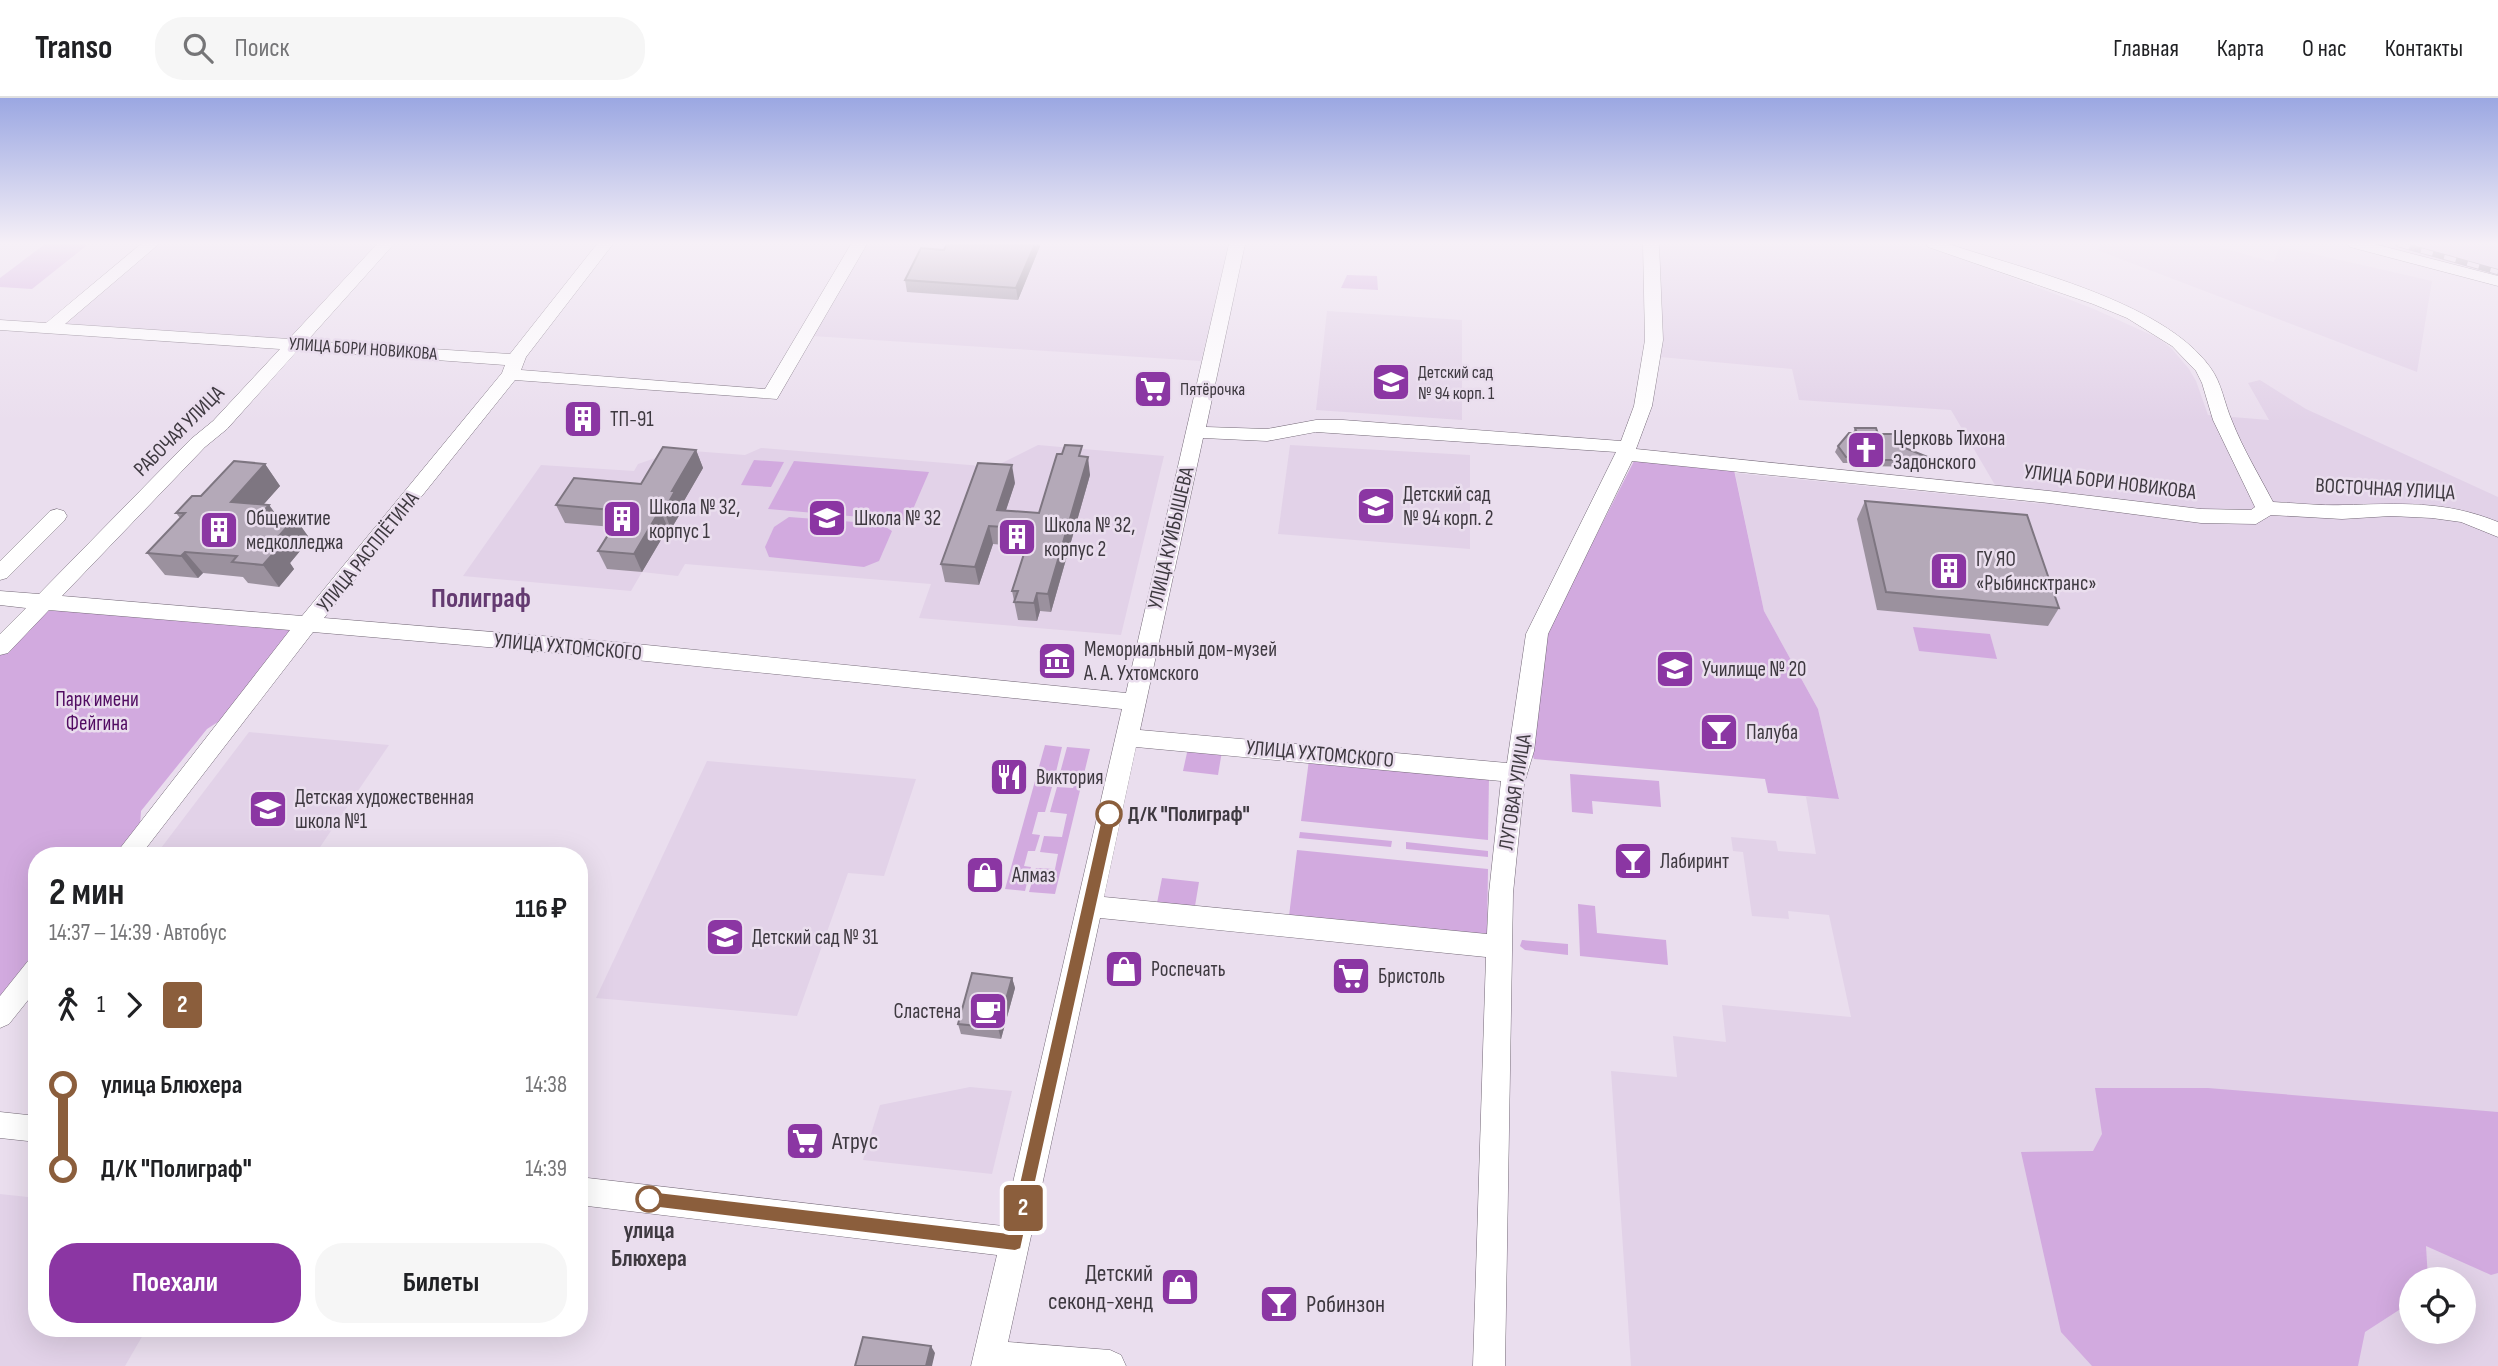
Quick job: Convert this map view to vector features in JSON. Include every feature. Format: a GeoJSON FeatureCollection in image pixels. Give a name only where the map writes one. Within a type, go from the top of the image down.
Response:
{"type":"FeatureCollection","features":[{"type":"Feature","properties":{"kind":"street"},"geometry":{"type":"LineString","coordinates":[[49,329],[80,303]]}},
{"type":"Feature","properties":{"kind":"street","name":"РАБОЧАЯ УЛИЦА"},"geometry":{"type":"LineString","coordinates":[[0,647],[198,443],[220,425],[331,303]]}},
{"type":"Feature","properties":{"kind":"street","name":"УЛИЦА РАСПЛЁТИНА"},"geometry":{"type":"LineString","coordinates":[[133,847],[561,303]]}},
{"type":"Feature","properties":{"kind":"street"},"geometry":{"type":"LineString","coordinates":[[771,395],[825,303]]}},
{"type":"Feature","properties":{"kind":"street","name":"УЛИЦА КУЙБЫШЕВА"},"geometry":{"type":"LineString","coordinates":[[988,1361],[1224,303]]}},
{"type":"Feature","properties":{"kind":"street","name":"ЛУГОВАЯ УЛИЦА"},"geometry":{"type":"LineString","coordinates":[[1489,1366],[1503,870],[1514,773],[1522,751],[1537,634],[1626,451],[1643,406],[1654,340],[1653,303]]}},
{"type":"Feature","properties":{"kind":"street"},"geometry":{"type":"LineString","coordinates":[[2107,303],[2133,314],[2179,342],[2207,376],[2222,420],[2261,512]]}},
{"type":"Feature","properties":{"kind":"street","name":"УЛИЦА БОРИ НОВИКОВА"},"geometry":{"type":"LineString","coordinates":[[0,325],[292,345],[771,395]]}},
{"type":"Feature","properties":{"kind":"street","name":"УЛИЦА БОРИ НОВИКОВА"},"geometry":{"type":"LineString","coordinates":[[1195,432],[1267,435],[1316,426],[1343,426],[1626,451],[2201,516],[2261,512]]}},
{"type":"Feature","properties":{"kind":"street","name":"ВОСТОЧНАЯ УЛИЦА"},"geometry":{"type":"LineString","coordinates":[[2261,512],[2432,511],[2465,516],[2498,530]]}},
{"type":"Feature","properties":{"kind":"street"},"geometry":{"type":"LineString","coordinates":[[0,573],[57,516]]}},
{"type":"Feature","properties":{"kind":"street","name":"УЛИЦА УХТОМСКОГО"},"geometry":{"type":"LineString","coordinates":[[0,598],[626,651],[1135,702]]}},
{"type":"Feature","properties":{"kind":"street","name":"УЛИЦА УХТОМСКОГО"},"geometry":{"type":"LineString","coordinates":[[1126,737],[1514,773]]}},
{"type":"Feature","properties":{"kind":"street"},"geometry":{"type":"LineString","coordinates":[[1089,906],[1501,947]]}},
{"type":"Feature","properties":{"kind":"street"},"geometry":{"type":"LineString","coordinates":[[0,1016],[28,980]]}},
{"type":"Feature","properties":{"kind":"street"},"geometry":{"type":"LineString","coordinates":[[0,1125],[28,1128]]}},
{"type":"Feature","properties":{"kind":"street"},"geometry":{"type":"LineString","coordinates":[[588,1192],[1015,1242]]}},
{"type":"Feature","properties":{"kind":"street"},"geometry":{"type":"LineString","coordinates":[[988,1361],[1110,1366]]}},
{"type":"Feature","properties":{"kind":"shaded area"},"geometry":{"type":"Polygon","coordinates":[[[87,303],[326,303],[292,339],[66,325],[66,321],[87,303]]]}},
{"type":"Feature","properties":{"kind":"shaded area"},"geometry":{"type":"Polygon","coordinates":[[[831,303],[1215,303],[1201,361],[812,336],[831,303]]]}},
{"type":"Feature","properties":{"kind":"shaded area"},"geometry":{"type":"Polygon","coordinates":[[[1661,303],[2079,303],[2158,338],[2172,349],[2196,381],[2208,415],[2269,420],[2248,383],[2260,380],[2306,409],[2498,497],[2498,1366],[1631,1366],[1611,1071],[1677,1077],[1673,1036],[1726,1042],[1722,1005],[1851,1017],[1829,915],[1788,911],[1789,919],[1752,916],[1743,852],[1733,851],[1731,837],[1776,841],[1778,851],[1816,854],[1806,797],[1839,798],[1818,709],[1764,611],[1735,473],[2043,504],[2038,490],[1995,485],[1951,410],[1799,400],[1792,369],[1660,357],[1661,303]]]}},
{"type":"Feature","properties":{"kind":"shaded area"},"geometry":{"type":"Polygon","coordinates":[[[2236,303],[2428,303],[2417,372],[2236,303]]]}},
{"type":"Feature","properties":{"kind":"shaded area","name":"Детский сад № 94 корп. 1"},"geometry":{"type":"Polygon","coordinates":[[[1327,311],[1462,320],[1462,420],[1316,410],[1327,311]]]}},
{"type":"Feature","properties":{"kind":"shaded area","name":"Школа № 32"},"geometry":{"type":"Polygon","coordinates":[[[1038,445],[1164,456],[1121,635],[919,618],[931,584],[685,564],[678,576],[642,572],[631,591],[463,576],[541,465],[634,471],[638,464],[679,450],[745,455],[761,448],[994,467],[1038,445]]]}},
{"type":"Feature","properties":{"kind":"shaded area","name":"Детский сад № 94 корп. 2"},"geometry":{"type":"Polygon","coordinates":[[[1290,445],[1470,455],[1470,549],[1278,534],[1290,445]]]}},
{"type":"Feature","properties":{"kind":"shaded area","name":"Детская художественная школа №1"},"geometry":{"type":"Polygon","coordinates":[[[249,732],[389,745],[320,847],[162,847],[249,732]]]}},
{"type":"Feature","properties":{"kind":"shaded area","name":"Детский сад № 31"},"geometry":{"type":"Polygon","coordinates":[[[707,761],[916,779],[884,876],[848,873],[797,1016],[596,998],[707,761]]]}},
{"type":"Feature","properties":{"kind":"shaded area"},"geometry":{"type":"Polygon","coordinates":[[[970,1087],[1012,1091],[992,1174],[863,1160],[880,1105],[970,1087]]]}},
{"type":"Feature","properties":{"kind":"shaded area"},"geometry":{"type":"Polygon","coordinates":[[[0,1194],[28,1197],[28,1337],[142,1337],[125,1366],[0,1366],[0,1194]]]}},
{"type":"Feature","properties":{"kind":"green space"},"geometry":{"type":"Polygon","coordinates":[[[754,460],[784,462],[771,487],[741,485],[754,460]]]}},
{"type":"Feature","properties":{"kind":"green space"},"geometry":{"type":"Polygon","coordinates":[[[794,461],[929,472],[908,521],[768,509],[794,461]]]}},
{"type":"Feature","properties":{"kind":"green space"},"geometry":{"type":"Polygon","coordinates":[[[1634,461],[1734,470],[1764,611],[1818,709],[1839,799],[1768,793],[1765,779],[1534,759],[1532,754],[1545,636],[1634,461]]]}},
{"type":"Feature","properties":{"kind":"green space"},"geometry":{"type":"Polygon","coordinates":[[[789,517],[881,524],[892,531],[879,561],[864,567],[769,557],[765,547],[774,527],[789,517]]]}},
{"type":"Feature","properties":{"kind":"green space","name":"Парк имени Фейгина"},"geometry":{"type":"Polygon","coordinates":[[[54,610],[293,630],[224,718],[207,729],[141,811],[140,826],[123,847],[28,847],[28,968],[0,1004],[0,654],[43,612],[54,610]]]}},
{"type":"Feature","properties":{"kind":"green space"},"geometry":{"type":"Polygon","coordinates":[[[1913,627],[1990,634],[1997,659],[1919,651],[1913,627]]]}},
{"type":"Feature","properties":{"kind":"green space"},"geometry":{"type":"Polygon","coordinates":[[[1045,745],[1062,747],[1056,772],[1045,772],[1041,785],[1052,787],[1045,812],[1038,812],[1032,834],[1040,835],[1035,851],[1028,851],[1024,866],[1031,867],[1025,891],[1005,889],[1045,745]]]}},
{"type":"Feature","properties":{"kind":"green space"},"geometry":{"type":"Polygon","coordinates":[[[1067,747],[1090,749],[1055,894],[1029,892],[1036,868],[1055,869],[1058,854],[1040,852],[1044,836],[1062,837],[1067,814],[1050,812],[1057,787],[1073,788],[1077,775],[1060,773],[1067,747]]]}},
{"type":"Feature","properties":{"kind":"green space"},"geometry":{"type":"Polygon","coordinates":[[[1188,748],[1222,751],[1218,775],[1183,771],[1188,748]]]}},
{"type":"Feature","properties":{"kind":"green space"},"geometry":{"type":"Polygon","coordinates":[[[1309,760],[1489,777],[1488,840],[1301,821],[1309,760]]]}},
{"type":"Feature","properties":{"kind":"green space"},"geometry":{"type":"Polygon","coordinates":[[[1570,774],[1659,781],[1661,807],[1592,801],[1593,814],[1572,812],[1570,774]]]}},
{"type":"Feature","properties":{"kind":"green space"},"geometry":{"type":"Polygon","coordinates":[[[1300,832],[1392,841],[1391,847],[1299,838],[1300,832]]]}},
{"type":"Feature","properties":{"kind":"green space"},"geometry":{"type":"Polygon","coordinates":[[[1406,842],[1488,851],[1488,857],[1406,849],[1406,842]]]}},
{"type":"Feature","properties":{"kind":"green space"},"geometry":{"type":"Polygon","coordinates":[[[1297,850],[1488,869],[1487,937],[1289,916],[1297,850]]]}},
{"type":"Feature","properties":{"kind":"green space"},"geometry":{"type":"Polygon","coordinates":[[[1162,878],[1199,882],[1195,906],[1157,903],[1162,878]]]}},
{"type":"Feature","properties":{"kind":"green space"},"geometry":{"type":"Polygon","coordinates":[[[1578,904],[1595,906],[1597,933],[1666,940],[1668,965],[1580,956],[1578,904]]]}},
{"type":"Feature","properties":{"kind":"green space"},"geometry":{"type":"Polygon","coordinates":[[[1522,940],[1568,944],[1568,955],[1525,950],[1520,946],[1522,940]]]}},
{"type":"Feature","properties":{"kind":"green space"},"geometry":{"type":"Polygon","coordinates":[[[2095,1088],[2208,1088],[2498,1112],[2498,1273],[2491,1275],[2426,1246],[2427,1267],[2399,1267],[2399,1310],[2365,1332],[2358,1366],[2092,1366],[2061,1332],[2021,1152],[2093,1151],[2102,1134],[2095,1088]]]}},
{"type":"Feature","properties":{"kind":"building","name":"Церковь Тихона Задонского"},"geometry":{"type":"Polygon","coordinates":[[[1855,428],[1876,428],[1878,434],[1894,434],[1900,446],[1935,460],[1857,460],[1856,457],[1846,457],[1838,446],[1849,433],[1857,433],[1855,428]]]}},
{"type":"Feature","properties":{"kind":"building","name":"Школа № 32, корпус 2"},"geometry":{"type":"Polygon","coordinates":[[[1065,445],[1082,446],[1079,456],[1088,457],[1048,594],[1037,593],[1034,603],[1014,602],[1018,591],[1012,591],[1032,529],[989,526],[975,567],[941,564],[978,463],[1012,465],[997,510],[1039,513],[1057,454],[1062,454],[1065,445]]]}},
{"type":"Feature","properties":{"kind":"building"},"geometry":{"type":"Polygon","coordinates":[[[663,447],[696,450],[672,491],[675,491],[664,511],[660,510],[634,554],[598,551],[623,511],[556,505],[574,478],[641,484],[663,447]]]}},
{"type":"Feature","properties":{"kind":"building"},"geometry":{"type":"Polygon","coordinates":[[[234,461],[265,464],[231,502],[269,505],[261,514],[295,518],[270,546],[279,547],[263,565],[232,562],[237,556],[185,552],[181,556],[147,553],[185,513],[176,513],[192,496],[201,496],[234,461]]]}},
{"type":"Feature","properties":{"kind":"building","name":"ГУ ЯО «Рыбинсктранс»"},"geometry":{"type":"Polygon","coordinates":[[[1865,501],[2027,515],[2059,608],[1886,592],[1865,501]]]}},
{"type":"Feature","properties":{"kind":"building","name":"Сластена"},"geometry":{"type":"Polygon","coordinates":[[[972,973],[1012,978],[998,1028],[958,1024],[972,973]]]}},
{"type":"Feature","properties":{"kind":"building"},"geometry":{"type":"Polygon","coordinates":[[[863,1337],[931,1346],[926,1366],[855,1366],[863,1337]]]}},
{"type":"Feature","properties":{"kind":"bus line","name":"2"},"geometry":{"type":"LineString","coordinates":[[649,1199],[1015,1242],[1109,814]]}},
{"type":"Feature","properties":{"kind":"place","name":"Детский сад № 94 корп. 1"},"geometry":{"type":"Point","coordinates":[1391,382]}},
{"type":"Feature","properties":{"kind":"place","name":"Пятёрочка"},"geometry":{"type":"Point","coordinates":[1153,389]}},
{"type":"Feature","properties":{"kind":"place","name":"ТП-91"},"geometry":{"type":"Point","coordinates":[583,419]}},
{"type":"Feature","properties":{"kind":"place","name":"Церковь Тихона Задонского"},"geometry":{"type":"Point","coordinates":[1866,450]}},
{"type":"Feature","properties":{"kind":"place","name":"Детский сад № 94 корп. 2"},"geometry":{"type":"Point","coordinates":[1376,506]}},
{"type":"Feature","properties":{"kind":"place","name":"Школа № 32"},"geometry":{"type":"Point","coordinates":[827,518]}},
{"type":"Feature","properties":{"kind":"place","name":"Школа № 32, корпус 1"},"geometry":{"type":"Point","coordinates":[622,519]}},
{"type":"Feature","properties":{"kind":"place","name":"Общежитие медколледжа"},"geometry":{"type":"Point","coordinates":[219,530]}},
{"type":"Feature","properties":{"kind":"place","name":"Школа № 32, корпус 2"},"geometry":{"type":"Point","coordinates":[1017,537]}},
{"type":"Feature","properties":{"kind":"place","name":"ГУ ЯО «Рыбинсктранс»"},"geometry":{"type":"Point","coordinates":[1949,571]}},
{"type":"Feature","properties":{"kind":"place","name":"Мемориальный дом-музей А. А. Ухтомского"},"geometry":{"type":"Point","coordinates":[1057,661]}},
{"type":"Feature","properties":{"kind":"place","name":"Училище № 20"},"geometry":{"type":"Point","coordinates":[1675,669]}},
{"type":"Feature","properties":{"kind":"place","name":"Палуба"},"geometry":{"type":"Point","coordinates":[1719,732]}},
{"type":"Feature","properties":{"kind":"place","name":"Виктория"},"geometry":{"type":"Point","coordinates":[1009,777]}},
{"type":"Feature","properties":{"kind":"place","name":"Детская художественная школа №1"},"geometry":{"type":"Point","coordinates":[268,809]}},
{"type":"Feature","properties":{"kind":"place","name":"Д/К \"Полиграф\""},"geometry":{"type":"Point","coordinates":[1109,814]}},
{"type":"Feature","properties":{"kind":"place","name":"Лабиринт"},"geometry":{"type":"Point","coordinates":[1633,861]}},
{"type":"Feature","properties":{"kind":"place","name":"Алмаз"},"geometry":{"type":"Point","coordinates":[985,875]}},
{"type":"Feature","properties":{"kind":"place","name":"Детский сад № 31"},"geometry":{"type":"Point","coordinates":[725,937]}},
{"type":"Feature","properties":{"kind":"place","name":"Роспечать"},"geometry":{"type":"Point","coordinates":[1124,969]}},
{"type":"Feature","properties":{"kind":"place","name":"Бристоль"},"geometry":{"type":"Point","coordinates":[1351,976]}},
{"type":"Feature","properties":{"kind":"place","name":"Сластена"},"geometry":{"type":"Point","coordinates":[988,1011]}},
{"type":"Feature","properties":{"kind":"place","name":"Атрус"},"geometry":{"type":"Point","coordinates":[805,1141]}},
{"type":"Feature","properties":{"kind":"place","name":"улица Блюхера"},"geometry":{"type":"Point","coordinates":[649,1199]}},
{"type":"Feature","properties":{"kind":"place","name":"Детский секонд-хенд"},"geometry":{"type":"Point","coordinates":[1180,1287]}},
{"type":"Feature","properties":{"kind":"place","name":"Робинзон"},"geometry":{"type":"Point","coordinates":[1279,1304]}},
{"type":"Feature","properties":{"kind":"district","name":"Полиграф"},"geometry":{"type":"Point","coordinates":[481,598]}}]}
